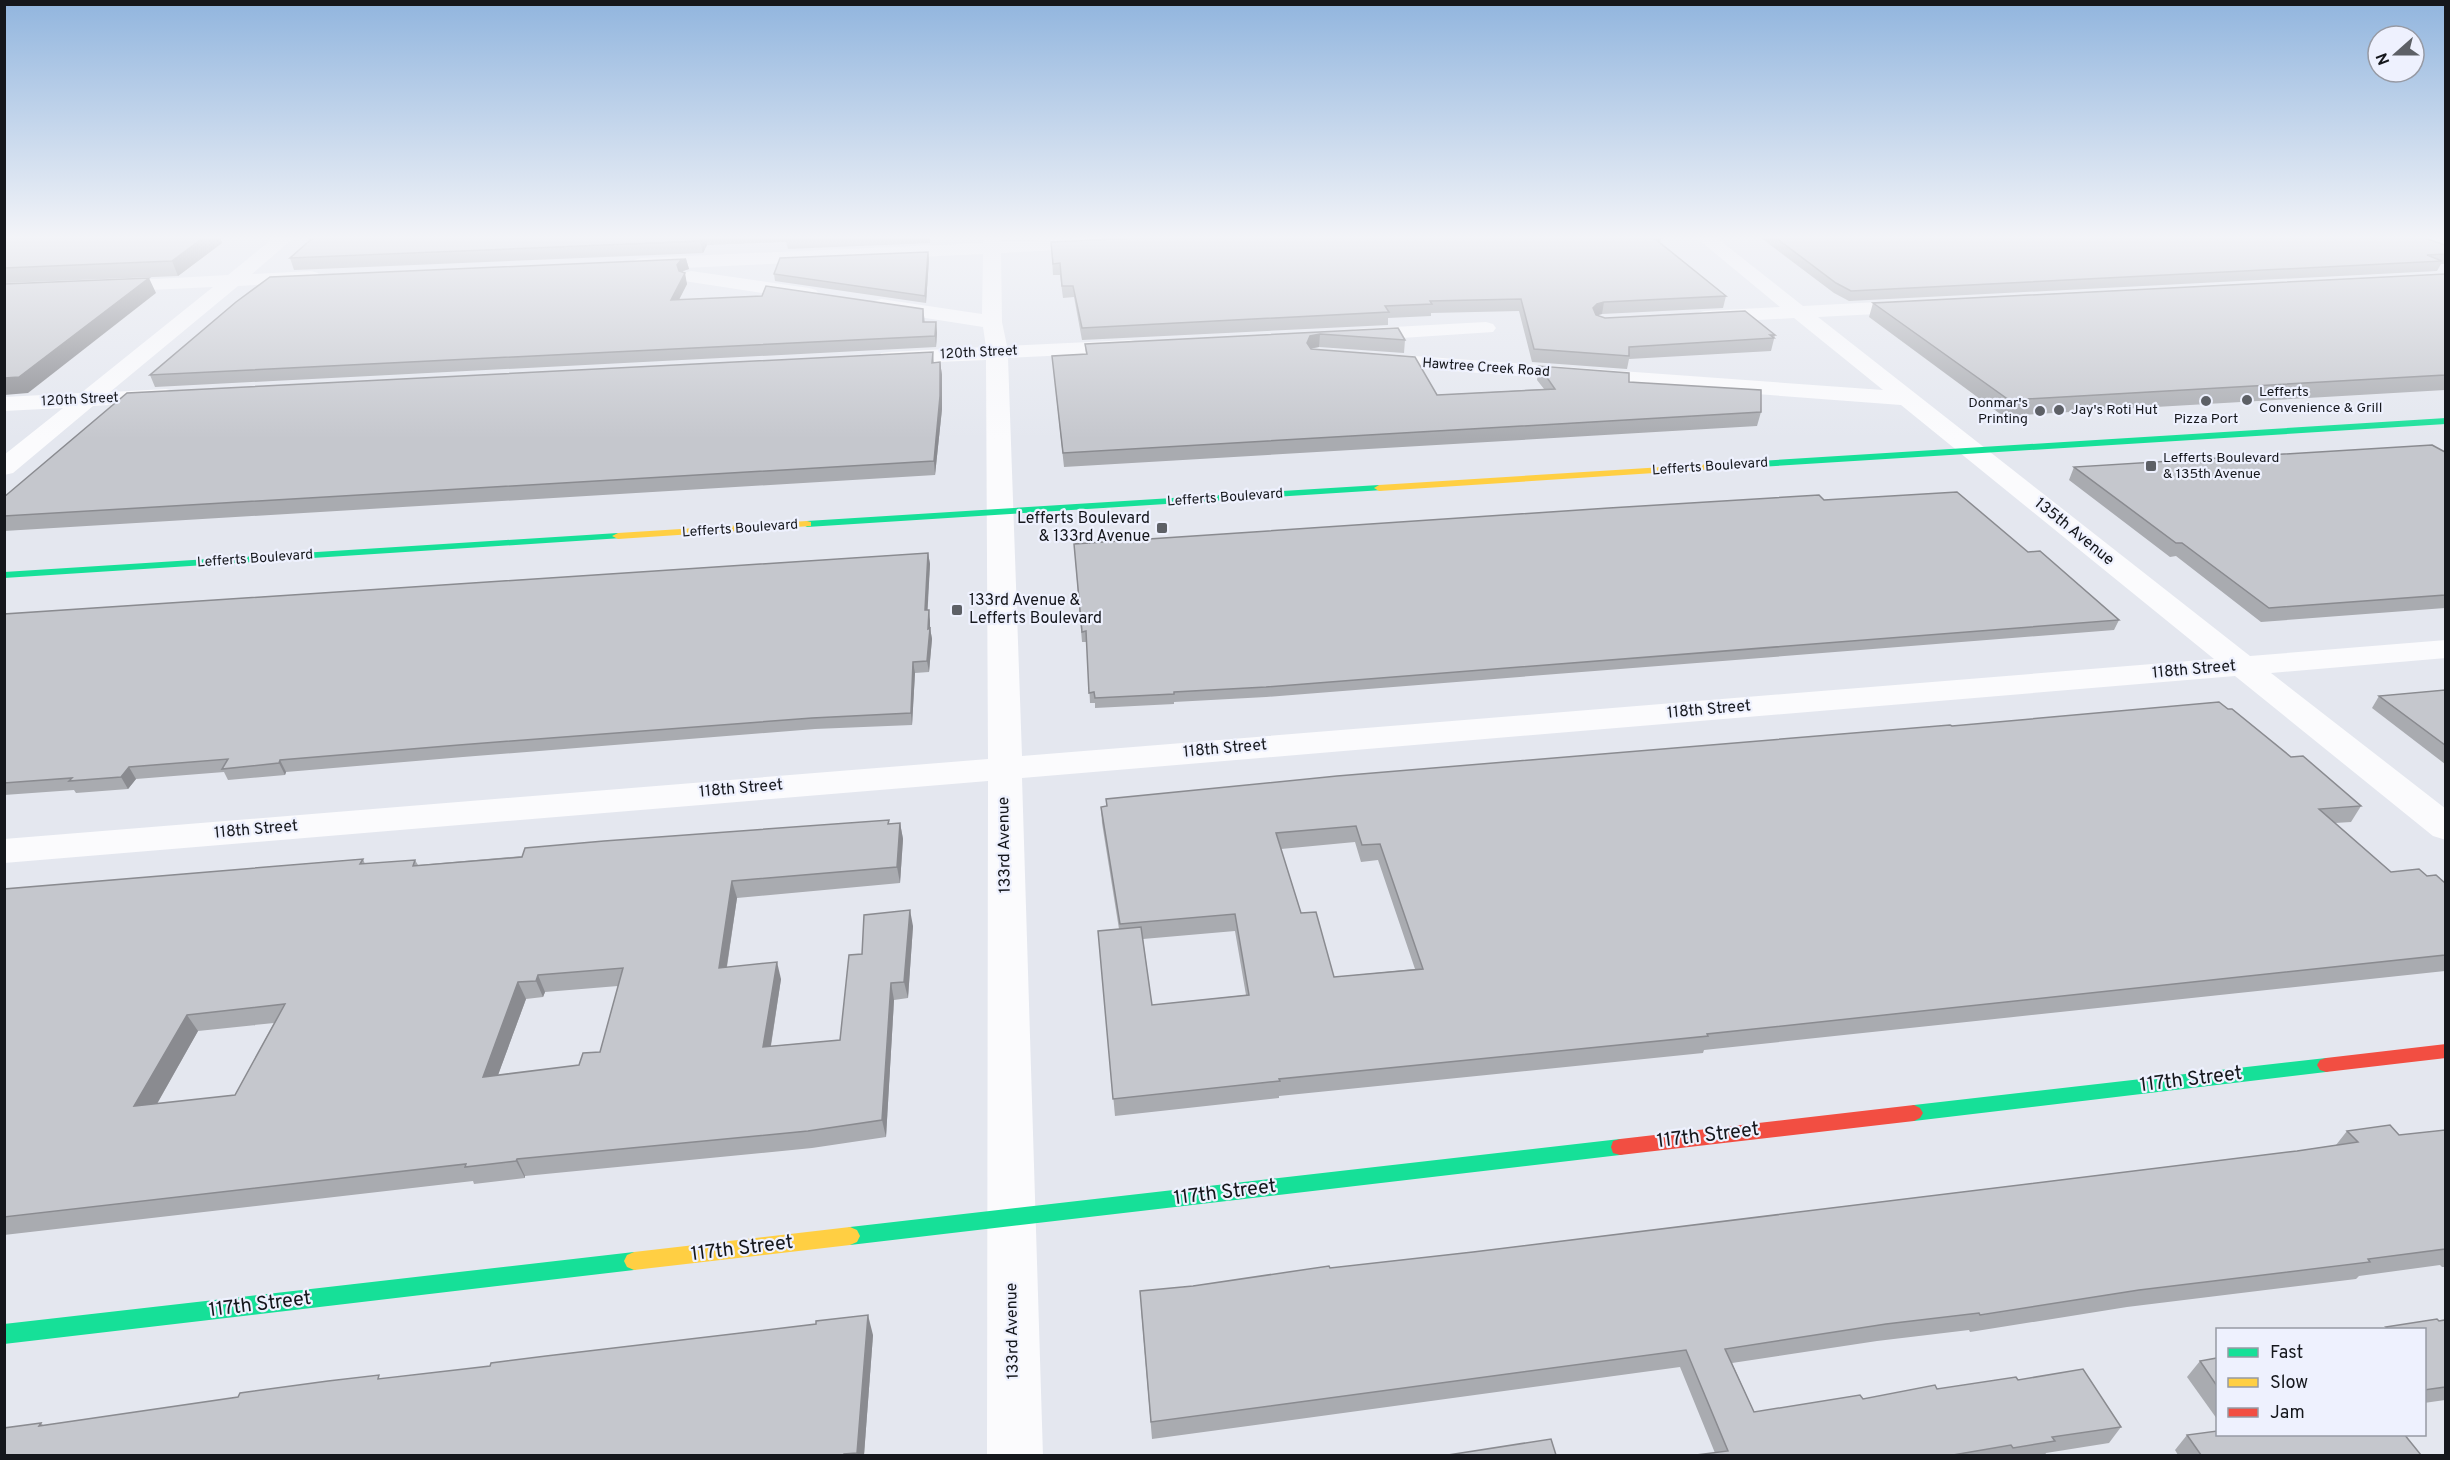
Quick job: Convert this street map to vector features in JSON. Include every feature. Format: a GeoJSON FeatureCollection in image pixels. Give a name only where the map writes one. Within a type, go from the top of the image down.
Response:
{"type":"FeatureCollection","features":[{"type":"Feature","properties":{"kind":"main road","name":"Lefferts Boulevard"},"geometry":{"type":"LineString","coordinates":[[4,575],[2445,421]]}},
{"type":"Feature","properties":{"kind":"main road","name":"117th Street"},"geometry":{"type":"LineString","coordinates":[[4,1334],[2445,1050]]}},
{"type":"Feature","properties":{"kind":"street"},"geometry":{"type":"LineString","coordinates":[[4,468],[206,303]]}},
{"type":"Feature","properties":{"kind":"street"},"geometry":{"type":"LineString","coordinates":[[869,303],[992,322]]}},
{"type":"Feature","properties":{"kind":"street","name":"133rd Avenue"},"geometry":{"type":"LineString","coordinates":[[992,303],[992,322],[997,352],[1001,512],[1016,1455]]}},
{"type":"Feature","properties":{"kind":"street","name":"135th Avenue"},"geometry":{"type":"LineString","coordinates":[[1787,303],[2445,828]]}},
{"type":"Feature","properties":{"kind":"street"},"geometry":{"type":"LineString","coordinates":[[1681,318],[1931,305]]}},
{"type":"Feature","properties":{"kind":"street"},"geometry":{"type":"LineString","coordinates":[[1336,336],[1486,328]]}},
{"type":"Feature","properties":{"kind":"street","name":"120th Street"},"geometry":{"type":"LineString","coordinates":[[865,359],[1149,346]]}},
{"type":"Feature","properties":{"kind":"street","name":"Hawtree Creek Road"},"geometry":{"type":"LineString","coordinates":[[1350,357],[1909,399]]}},
{"type":"Feature","properties":{"kind":"street","name":"120th Street"},"geometry":{"type":"LineString","coordinates":[[4,404],[188,395]]}},
{"type":"Feature","properties":{"kind":"street","name":"118th Street"},"geometry":{"type":"LineString","coordinates":[[4,851],[2445,650]]}},
{"type":"Feature","properties":{"kind":"building"},"geometry":{"type":"Polygon","coordinates":[[[4,303],[116,303],[19,377],[4,378],[4,303]]]}},
{"type":"Feature","properties":{"kind":"building"},"geometry":{"type":"Polygon","coordinates":[[[235,303],[883,303],[923,309],[923,322],[936,322],[935,336],[150,375],[235,303]]]}},
{"type":"Feature","properties":{"kind":"building"},"geometry":{"type":"Polygon","coordinates":[[[1077,303],[1432,304],[1385,306],[1389,312],[1082,328],[1077,303]]]}},
{"type":"Feature","properties":{"kind":"building"},"geometry":{"type":"Polygon","coordinates":[[[1522,303],[1600,303],[1593,308],[1596,315],[1605,318],[1745,311],[1775,335],[1770,335],[1774,338],[1629,347],[1629,356],[1534,349],[1522,303]]]}},
{"type":"Feature","properties":{"kind":"building"},"geometry":{"type":"Polygon","coordinates":[[[1873,303],[2445,303],[2445,375],[2009,400],[1873,303]]]}},
{"type":"Feature","properties":{"kind":"building"},"geometry":{"type":"Polygon","coordinates":[[[1398,328],[1405,340],[1320,334],[1310,336],[1307,343],[1311,349],[1415,357],[1437,395],[1555,389],[1539,366],[1629,373],[1629,382],[1761,390],[1761,412],[1063,453],[1052,356],[1087,354],[1085,344],[1398,328]]]}},
{"type":"Feature","properties":{"kind":"building"},"geometry":{"type":"Polygon","coordinates":[[[933,352],[932,363],[940,362],[940,396],[934,461],[4,516],[4,497],[127,393],[933,352]]]}},
{"type":"Feature","properties":{"kind":"building"},"geometry":{"type":"Polygon","coordinates":[[[2432,445],[2445,452],[2445,595],[2269,608],[2182,543],[2176,543],[2074,467],[2432,445]]]}},
{"type":"Feature","properties":{"kind":"building"},"geometry":{"type":"Polygon","coordinates":[[[1957,492],[2028,552],[2040,551],[2119,620],[1266,687],[1174,692],[1174,694],[1095,698],[1094,692],[1089,693],[1086,631],[1082,632],[1074,544],[1819,495],[1824,500],[1957,492]]]}},
{"type":"Feature","properties":{"kind":"building"},"geometry":{"type":"Polygon","coordinates":[[[928,553],[925,610],[929,610],[928,629],[930,628],[927,661],[913,662],[911,713],[812,718],[459,745],[280,760],[279,763],[222,769],[228,759],[129,767],[121,777],[4,783],[4,614],[928,553]]]}},
{"type":"Feature","properties":{"kind":"building"},"geometry":{"type":"Polygon","coordinates":[[[2445,690],[2445,745],[2379,696],[2445,690]]]}},
{"type":"Feature","properties":{"kind":"building"},"geometry":{"type":"Polygon","coordinates":[[[2219,702],[2228,709],[2232,709],[2291,757],[2303,756],[2361,806],[2319,809],[2391,872],[2419,869],[2427,876],[2436,875],[2445,883],[2445,955],[1707,1034],[1708,1036],[1279,1079],[1280,1081],[1113,1099],[1098,931],[1141,927],[1152,1005],[1249,995],[1235,914],[1120,924],[1101,807],[1107,806],[1106,799],[1337,776],[2219,702]],[[1356,826],[1276,833],[1301,913],[1316,912],[1334,977],[1423,969],[1380,844],[1362,845],[1356,826]]]}},
{"type":"Feature","properties":{"kind":"building"},"geometry":{"type":"Polygon","coordinates":[[[889,820],[888,824],[900,823],[897,867],[732,881],[719,968],[777,962],[763,1047],[840,1040],[849,955],[862,954],[864,915],[910,910],[904,982],[891,983],[882,1120],[808,1131],[517,1159],[516,1161],[465,1167],[466,1164],[4,1217],[4,889],[363,859],[360,864],[415,860],[413,866],[522,857],[525,848],[889,820]],[[623,968],[538,975],[536,981],[518,982],[483,1077],[579,1065],[583,1053],[600,1052],[623,968]],[[285,1004],[187,1015],[134,1106],[235,1095],[285,1004]]]}},
{"type":"Feature","properties":{"kind":"building"},"geometry":{"type":"Polygon","coordinates":[[[2390,1125],[2399,1135],[2445,1130],[2445,1249],[2368,1259],[2370,1262],[2139,1290],[1980,1315],[1979,1313],[1886,1324],[1725,1349],[1754,1412],[1860,1395],[1863,1399],[1935,1385],[1937,1389],[2016,1377],[2018,1380],[2083,1369],[2121,1427],[2052,1437],[2055,1441],[2013,1448],[2011,1445],[1953,1455],[1696,1455],[1728,1451],[1686,1350],[1151,1422],[1140,1291],[1193,1286],[1329,1266],[1330,1268],[1473,1252],[2297,1151],[2358,1142],[2347,1131],[2390,1125]]]}},
{"type":"Feature","properties":{"kind":"building"},"geometry":{"type":"Polygon","coordinates":[[[868,1315],[857,1453],[844,1455],[4,1455],[4,1428],[41,1423],[39,1426],[238,1397],[240,1393],[328,1381],[379,1375],[378,1379],[490,1366],[491,1363],[816,1324],[816,1321],[868,1315]]]}},
{"type":"Feature","properties":{"kind":"building"},"geometry":{"type":"Polygon","coordinates":[[[2437,1319],[2445,1320],[2445,1387],[2426,1390],[2426,1328],[2386,1327],[2437,1319]]]}},
{"type":"Feature","properties":{"kind":"building"},"geometry":{"type":"Polygon","coordinates":[[[2216,1358],[2216,1385],[2200,1361],[2216,1358]]]}},
{"type":"Feature","properties":{"kind":"building"},"geometry":{"type":"Polygon","coordinates":[[[2216,1431],[2216,1436],[2406,1436],[2421,1455],[2201,1455],[2187,1435],[2216,1431]]]}},
{"type":"Feature","properties":{"kind":"building"},"geometry":{"type":"Polygon","coordinates":[[[1551,1439],[1556,1455],[1448,1455],[1551,1439]]]}},
{"type":"Feature","properties":{"kind":"traffic: fast"},"geometry":{"type":"LineString","coordinates":[[1727,466],[2446,421]]}},
{"type":"Feature","properties":{"kind":"traffic: fast"},"geometry":{"type":"LineString","coordinates":[[807,524],[1379,488]]}},
{"type":"Feature","properties":{"kind":"traffic: fast"},"geometry":{"type":"LineString","coordinates":[[4,575],[618,536]]}},
{"type":"Feature","properties":{"kind":"traffic: fast"},"geometry":{"type":"LineString","coordinates":[[1914,1113],[2326,1065]]}},
{"type":"Feature","properties":{"kind":"traffic: fast"},"geometry":{"type":"LineString","coordinates":[[850,1236],[1620,1147]]}},
{"type":"Feature","properties":{"kind":"traffic: fast"},"geometry":{"type":"LineString","coordinates":[[4,1334],[634,1261]]}},
{"type":"Feature","properties":{"kind":"traffic: slow"},"geometry":{"type":"LineString","coordinates":[[1379,488],[1727,466]]}},
{"type":"Feature","properties":{"kind":"traffic: slow"},"geometry":{"type":"LineString","coordinates":[[618,536],[807,524]]}},
{"type":"Feature","properties":{"kind":"traffic: slow"},"geometry":{"type":"LineString","coordinates":[[634,1261],[850,1236]]}},
{"type":"Feature","properties":{"kind":"traffic: jam"},"geometry":{"type":"LineString","coordinates":[[2326,1065],[2446,1051]]}},
{"type":"Feature","properties":{"kind":"traffic: jam"},"geometry":{"type":"LineString","coordinates":[[1620,1147],[1914,1113]]}},
{"type":"Feature","properties":{"kind":"place","name":"Lefferts Convenience & Grill"},"geometry":{"type":"Point","coordinates":[2247,400]}},
{"type":"Feature","properties":{"kind":"place","name":"Pizza Port"},"geometry":{"type":"Point","coordinates":[2206,401]}},
{"type":"Feature","properties":{"kind":"place","name":"Jay's Roti Hut"},"geometry":{"type":"Point","coordinates":[2059,410]}},
{"type":"Feature","properties":{"kind":"place","name":"Donmar's Printing"},"geometry":{"type":"Point","coordinates":[2040,411]}},
{"type":"Feature","properties":{"kind":"place","name":"Lefferts Boulevard & 135th Avenue"},"geometry":{"type":"Point","coordinates":[2151,466]}},
{"type":"Feature","properties":{"kind":"place","name":"Lefferts Boulevard & 133rd Avenue"},"geometry":{"type":"Point","coordinates":[1162,528]}},
{"type":"Feature","properties":{"kind":"place","name":"133rd Avenue & Lefferts Boulevard"},"geometry":{"type":"Point","coordinates":[957,610]}}]}
